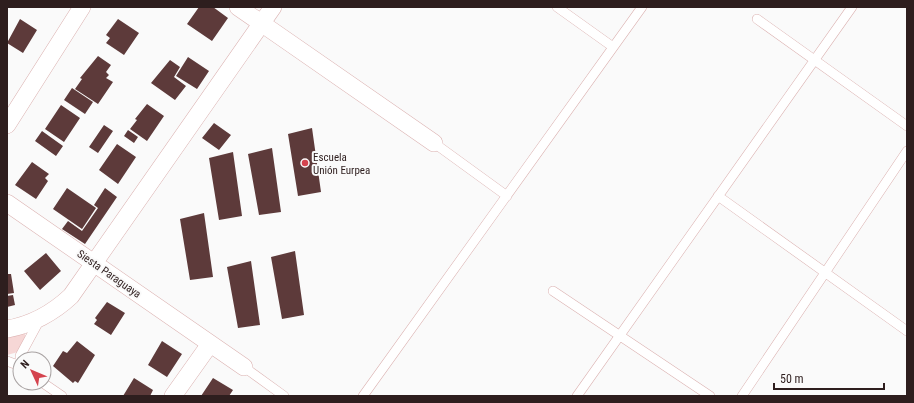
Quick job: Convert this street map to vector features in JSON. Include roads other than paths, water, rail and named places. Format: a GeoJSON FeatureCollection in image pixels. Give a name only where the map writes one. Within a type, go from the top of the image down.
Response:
{"type":"FeatureCollection","features":[{"type":"Feature","properties":{"kind":"street"},"geometry":{"type":"LineString","coordinates":[[7,124],[82,7]]}},
{"type":"Feature","properties":{"kind":"street"},"geometry":{"type":"LineString","coordinates":[[238,7],[434,143]]}},
{"type":"Feature","properties":{"kind":"street"},"geometry":{"type":"LineString","coordinates":[[7,329],[16,328],[45,316],[60,306],[71,296],[261,23],[274,7]]}},
{"type":"Feature","properties":{"kind":"street","name":"Siesta Paraguaya"},"geometry":{"type":"LineString","coordinates":[[7,204],[244,367]]}},
{"type":"Feature","properties":{"kind":"street"},"geometry":{"type":"LineString","coordinates":[[173,396],[210,344]]}},
{"type":"Feature","properties":{"kind":"lane"},"geometry":{"type":"LineString","coordinates":[[557,7],[613,48]]}},
{"type":"Feature","properties":{"kind":"lane"},"geometry":{"type":"LineString","coordinates":[[363,396],[642,7]]}},
{"type":"Feature","properties":{"kind":"lane"},"geometry":{"type":"LineString","coordinates":[[577,396],[852,7]]}},
{"type":"Feature","properties":{"kind":"lane"},"geometry":{"type":"LineString","coordinates":[[757,19],[907,126]]}},
{"type":"Feature","properties":{"kind":"lane"},"geometry":{"type":"LineString","coordinates":[[434,143],[507,196]]}},
{"type":"Feature","properties":{"kind":"lane"},"geometry":{"type":"LineString","coordinates":[[742,396],[907,151]]}},
{"type":"Feature","properties":{"kind":"lane"},"geometry":{"type":"LineString","coordinates":[[718,196],[907,330]]}},
{"type":"Feature","properties":{"kind":"lane"},"geometry":{"type":"LineString","coordinates":[[554,291],[710,396]]}},
{"type":"Feature","properties":{"kind":"lane"},"geometry":{"type":"LineString","coordinates":[[23,351],[36,325],[45,316]]}},
{"type":"Feature","properties":{"kind":"lane"},"geometry":{"type":"LineString","coordinates":[[244,367],[284,396]]}},
{"type":"Feature","properties":{"kind":"lane"},"geometry":{"type":"LineString","coordinates":[[52,389],[62,396]]}},
{"type":"Feature","properties":{"kind":"place","name":"Escuela Unión Eurpea"},"geometry":{"type":"Point","coordinates":[305,163]}}]}
